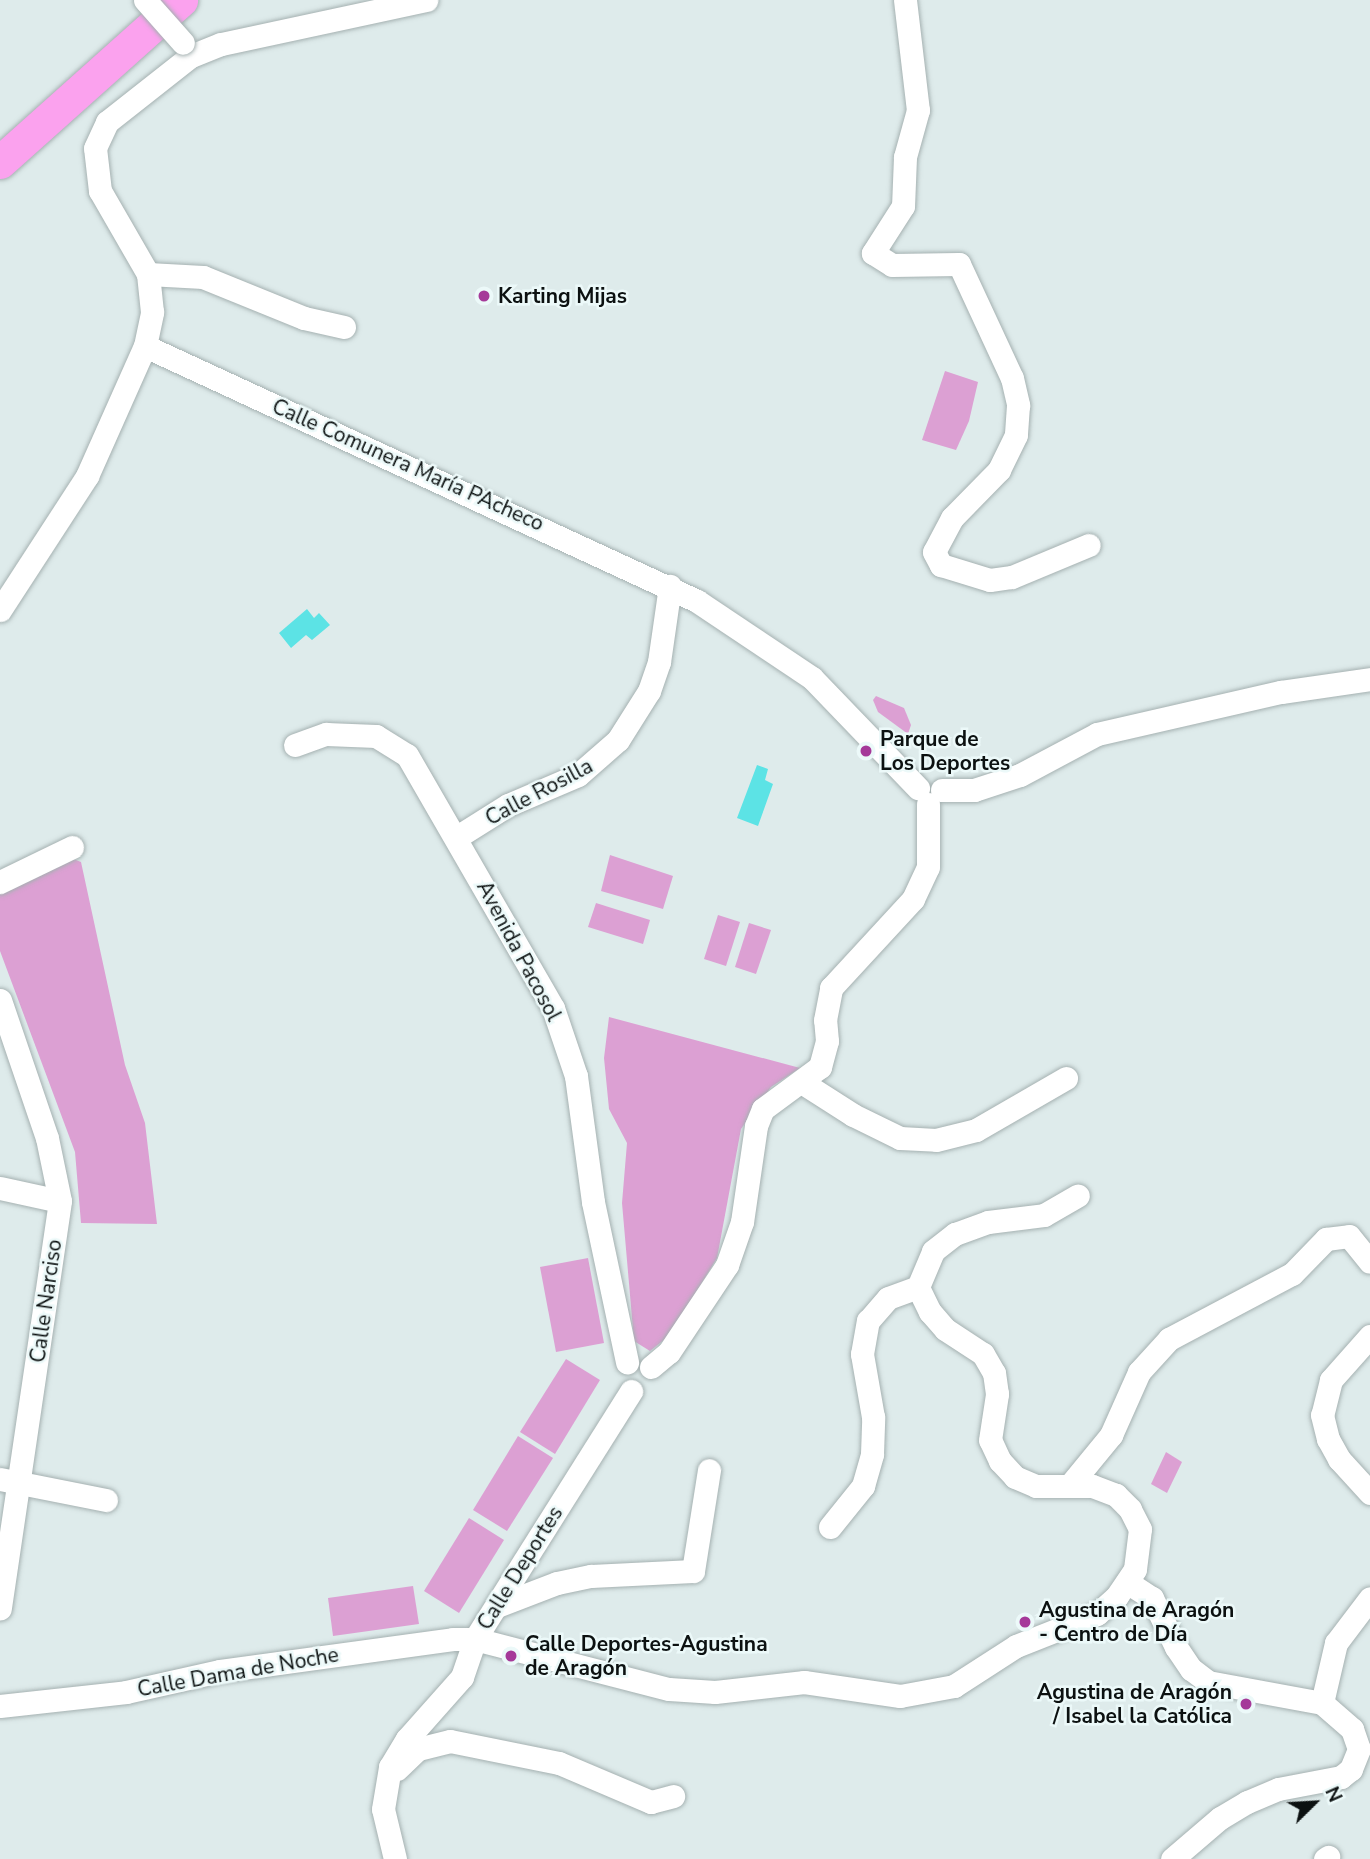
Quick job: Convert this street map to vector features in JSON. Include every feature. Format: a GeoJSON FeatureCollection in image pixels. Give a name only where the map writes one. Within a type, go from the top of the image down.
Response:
{"type":"FeatureCollection","features":[{"type":"Feature","properties":{"kind":"highway"},"geometry":{"type":"LineString","coordinates":[[0,135],[147,0]]}},
{"type":"Feature","properties":{"kind":"highway"},"geometry":{"type":"LineString","coordinates":[[0,162],[181,0]]}},
{"type":"Feature","properties":{"kind":"street"},"geometry":{"type":"LineString","coordinates":[[147,0],[187,50]]}},
{"type":"Feature","properties":{"kind":"street"},"geometry":{"type":"LineString","coordinates":[[0,610],[87,476],[145,346],[152,312],[148,274],[100,191],[95,148],[107,122],[187,50],[426,0]]}},
{"type":"Feature","properties":{"kind":"street"},"geometry":{"type":"LineString","coordinates":[[905,0],[918,110],[905,157],[903,206],[873,253],[892,265],[936,261],[959,264],[1012,378],[1018,405],[1016,435],[999,470],[952,518],[934,552],[941,565],[990,580],[1012,577],[1089,545]]}},
{"type":"Feature","properties":{"kind":"street"},"geometry":{"type":"LineString","coordinates":[[148,274],[203,277],[304,318],[344,327]]}},
{"type":"Feature","properties":{"kind":"street","name":"Calle Comunera María PAcheco"},"geometry":{"type":"LineString","coordinates":[[145,346],[670,586],[812,678],[929,794]]}},
{"type":"Feature","properties":{"kind":"street","name":"Calle Rosilla"},"geometry":{"type":"LineString","coordinates":[[457,838],[508,805],[578,775],[618,740],[649,691],[659,662],[670,586]]}},
{"type":"Feature","properties":{"kind":"street"},"geometry":{"type":"LineString","coordinates":[[651,1367],[669,1352],[727,1265],[742,1222],[755,1128],[763,1109],[803,1083],[825,1054],[831,988],[913,899],[928,867],[929,794],[974,790],[1020,775],[1097,734],[1281,692],[1370,679]]}},
{"type":"Feature","properties":{"kind":"street","name":"Avenida Pacosol"},"geometry":{"type":"LineString","coordinates":[[296,745],[326,734],[376,736],[407,755],[553,1008],[576,1076],[593,1202],[627,1362]]}},
{"type":"Feature","properties":{"kind":"street"},"geometry":{"type":"LineString","coordinates":[[0,883],[72,847]]}},
{"type":"Feature","properties":{"kind":"street","name":"Calle Narciso"},"geometry":{"type":"LineString","coordinates":[[0,1000],[47,1138],[60,1201],[10,1480],[0,1609]]}},
{"type":"Feature","properties":{"kind":"street"},"geometry":{"type":"LineString","coordinates":[[803,1083],[853,1115],[900,1138],[936,1140],[976,1130],[1066,1077]]}},
{"type":"Feature","properties":{"kind":"street"},"geometry":{"type":"LineString","coordinates":[[0,1188],[60,1201]]}},
{"type":"Feature","properties":{"kind":"street"},"geometry":{"type":"LineString","coordinates":[[475,1639],[669,1689],[715,1692],[804,1682],[900,1696],[926,1694],[954,1686],[1016,1646],[1097,1614],[1127,1582],[1140,1550],[1139,1529],[1130,1509],[1116,1495],[1091,1486],[1036,1486],[1016,1477],[1000,1461],[990,1440],[997,1394],[994,1373],[983,1354],[945,1329],[929,1312],[918,1287],[933,1251],[955,1234],[988,1222],[1044,1215],[1078,1195]]}},
{"type":"Feature","properties":{"kind":"street"},"geometry":{"type":"LineString","coordinates":[[1070,1485],[1111,1435],[1139,1372],[1169,1339],[1292,1274],[1326,1239],[1337,1235],[1349,1236],[1370,1262]]}},
{"type":"Feature","properties":{"kind":"street"},"geometry":{"type":"LineString","coordinates":[[830,1527],[863,1486],[872,1454],[873,1418],[862,1354],[868,1321],[888,1298],[918,1287]]}},
{"type":"Feature","properties":{"kind":"street"},"geometry":{"type":"LineString","coordinates":[[1370,1336],[1331,1380],[1322,1415],[1328,1439],[1339,1459],[1370,1493]]}},
{"type":"Feature","properties":{"kind":"street"},"geometry":{"type":"LineString","coordinates":[[635,1359],[651,1367],[652,1382],[646,1388],[631,1391],[621,1377],[627,1362],[635,1359]]}},
{"type":"Feature","properties":{"kind":"street","name":"Calle Deportes"},"geometry":{"type":"LineString","coordinates":[[395,1859],[383,1809],[384,1785],[407,1739],[462,1677],[475,1639],[631,1391]]}},
{"type":"Feature","properties":{"kind":"street"},"geometry":{"type":"LineString","coordinates":[[497,1606],[557,1583],[591,1576],[693,1571],[709,1470]]}},
{"type":"Feature","properties":{"kind":"street"},"geometry":{"type":"LineString","coordinates":[[10,1480],[106,1500]]}},
{"type":"Feature","properties":{"kind":"street"},"geometry":{"type":"LineString","coordinates":[[1127,1582],[1152,1598],[1176,1647],[1191,1669],[1208,1682],[1322,1703],[1352,1730],[1359,1749],[1351,1769],[1341,1777],[1278,1789],[1247,1802],[1220,1818],[1172,1859]]}},
{"type":"Feature","properties":{"kind":"street"},"geometry":{"type":"LineString","coordinates":[[1322,1703],[1336,1643],[1370,1598]]}},
{"type":"Feature","properties":{"kind":"street","name":"Calle Dama de Noche"},"geometry":{"type":"LineString","coordinates":[[0,1706],[126,1692],[220,1671],[475,1639]]}},
{"type":"Feature","properties":{"kind":"street"},"geometry":{"type":"LineString","coordinates":[[384,1785],[418,1749],[450,1741],[559,1763],[651,1802],[673,1796]]}},
{"type":"Feature","properties":{"kind":"shaded area"},"geometry":{"type":"Polygon","coordinates":[[[945,371],[978,382],[969,421],[956,450],[922,440],[945,371]]]}},
{"type":"Feature","properties":{"kind":"shaded area"},"geometry":{"type":"Polygon","coordinates":[[[876,696],[904,708],[911,725],[908,734],[878,712],[873,700],[876,696]]]}},
{"type":"Feature","properties":{"kind":"shaded area"},"geometry":{"type":"Polygon","coordinates":[[[610,855],[673,876],[663,909],[601,891],[610,855]]]}},
{"type":"Feature","properties":{"kind":"shaded area"},"geometry":{"type":"Polygon","coordinates":[[[68,857],[81,862],[125,1065],[145,1123],[157,1224],[81,1223],[75,1152],[0,951],[0,890],[68,857]]]}},
{"type":"Feature","properties":{"kind":"shaded area"},"geometry":{"type":"Polygon","coordinates":[[[596,903],[650,920],[643,944],[588,927],[596,903]]]}},
{"type":"Feature","properties":{"kind":"shaded area"},"geometry":{"type":"Polygon","coordinates":[[[718,915],[740,922],[726,966],[704,959],[718,915]]]}},
{"type":"Feature","properties":{"kind":"shaded area"},"geometry":{"type":"Polygon","coordinates":[[[749,923],[771,930],[756,974],[735,967],[749,923]]]}},
{"type":"Feature","properties":{"kind":"shaded area"},"geometry":{"type":"Polygon","coordinates":[[[609,1017],[800,1068],[771,1087],[741,1129],[717,1258],[670,1335],[650,1351],[634,1341],[622,1203],[627,1143],[609,1109],[604,1058],[609,1017]]]}},
{"type":"Feature","properties":{"kind":"shaded area"},"geometry":{"type":"Polygon","coordinates":[[[588,1258],[604,1343],[556,1352],[540,1267],[588,1258]]]}},
{"type":"Feature","properties":{"kind":"shaded area"},"geometry":{"type":"Polygon","coordinates":[[[566,1359],[600,1380],[555,1454],[520,1432],[566,1359]]]}},
{"type":"Feature","properties":{"kind":"shaded area"},"geometry":{"type":"Polygon","coordinates":[[[518,1436],[553,1458],[507,1531],[473,1510],[518,1436]]]}},
{"type":"Feature","properties":{"kind":"shaded area"},"geometry":{"type":"Polygon","coordinates":[[[1166,1452],[1182,1462],[1167,1493],[1151,1484],[1166,1452]]]}},
{"type":"Feature","properties":{"kind":"shaded area"},"geometry":{"type":"Polygon","coordinates":[[[469,1518],[504,1540],[459,1613],[424,1591],[469,1518]]]}},
{"type":"Feature","properties":{"kind":"shaded area"},"geometry":{"type":"Polygon","coordinates":[[[413,1586],[419,1624],[333,1636],[328,1598],[413,1586]]]}},
{"type":"Feature","properties":{"kind":"water"},"geometry":{"type":"Polygon","coordinates":[[[307,609],[314,618],[319,613],[330,625],[312,640],[306,635],[291,648],[279,633],[307,609]]]}},
{"type":"Feature","properties":{"kind":"water"},"geometry":{"type":"Polygon","coordinates":[[[757,765],[768,769],[765,780],[773,784],[758,826],[737,818],[757,765]]]}},
{"type":"Feature","properties":{"kind":"place","name":"Karting Mijas"},"geometry":{"type":"Point","coordinates":[484,296]}},
{"type":"Feature","properties":{"kind":"place","name":"Parque de Los Deportes"},"geometry":{"type":"Point","coordinates":[866,751]}},
{"type":"Feature","properties":{"kind":"place","name":"Agustina de Aragón - Centro de Día"},"geometry":{"type":"Point","coordinates":[1025,1622]}},
{"type":"Feature","properties":{"kind":"place","name":"Calle Deportes-Agustina de Aragón"},"geometry":{"type":"Point","coordinates":[511,1656]}},
{"type":"Feature","properties":{"kind":"place","name":"Agustina de Aragón / Isabel la Católica"},"geometry":{"type":"Point","coordinates":[1246,1704]}}]}
